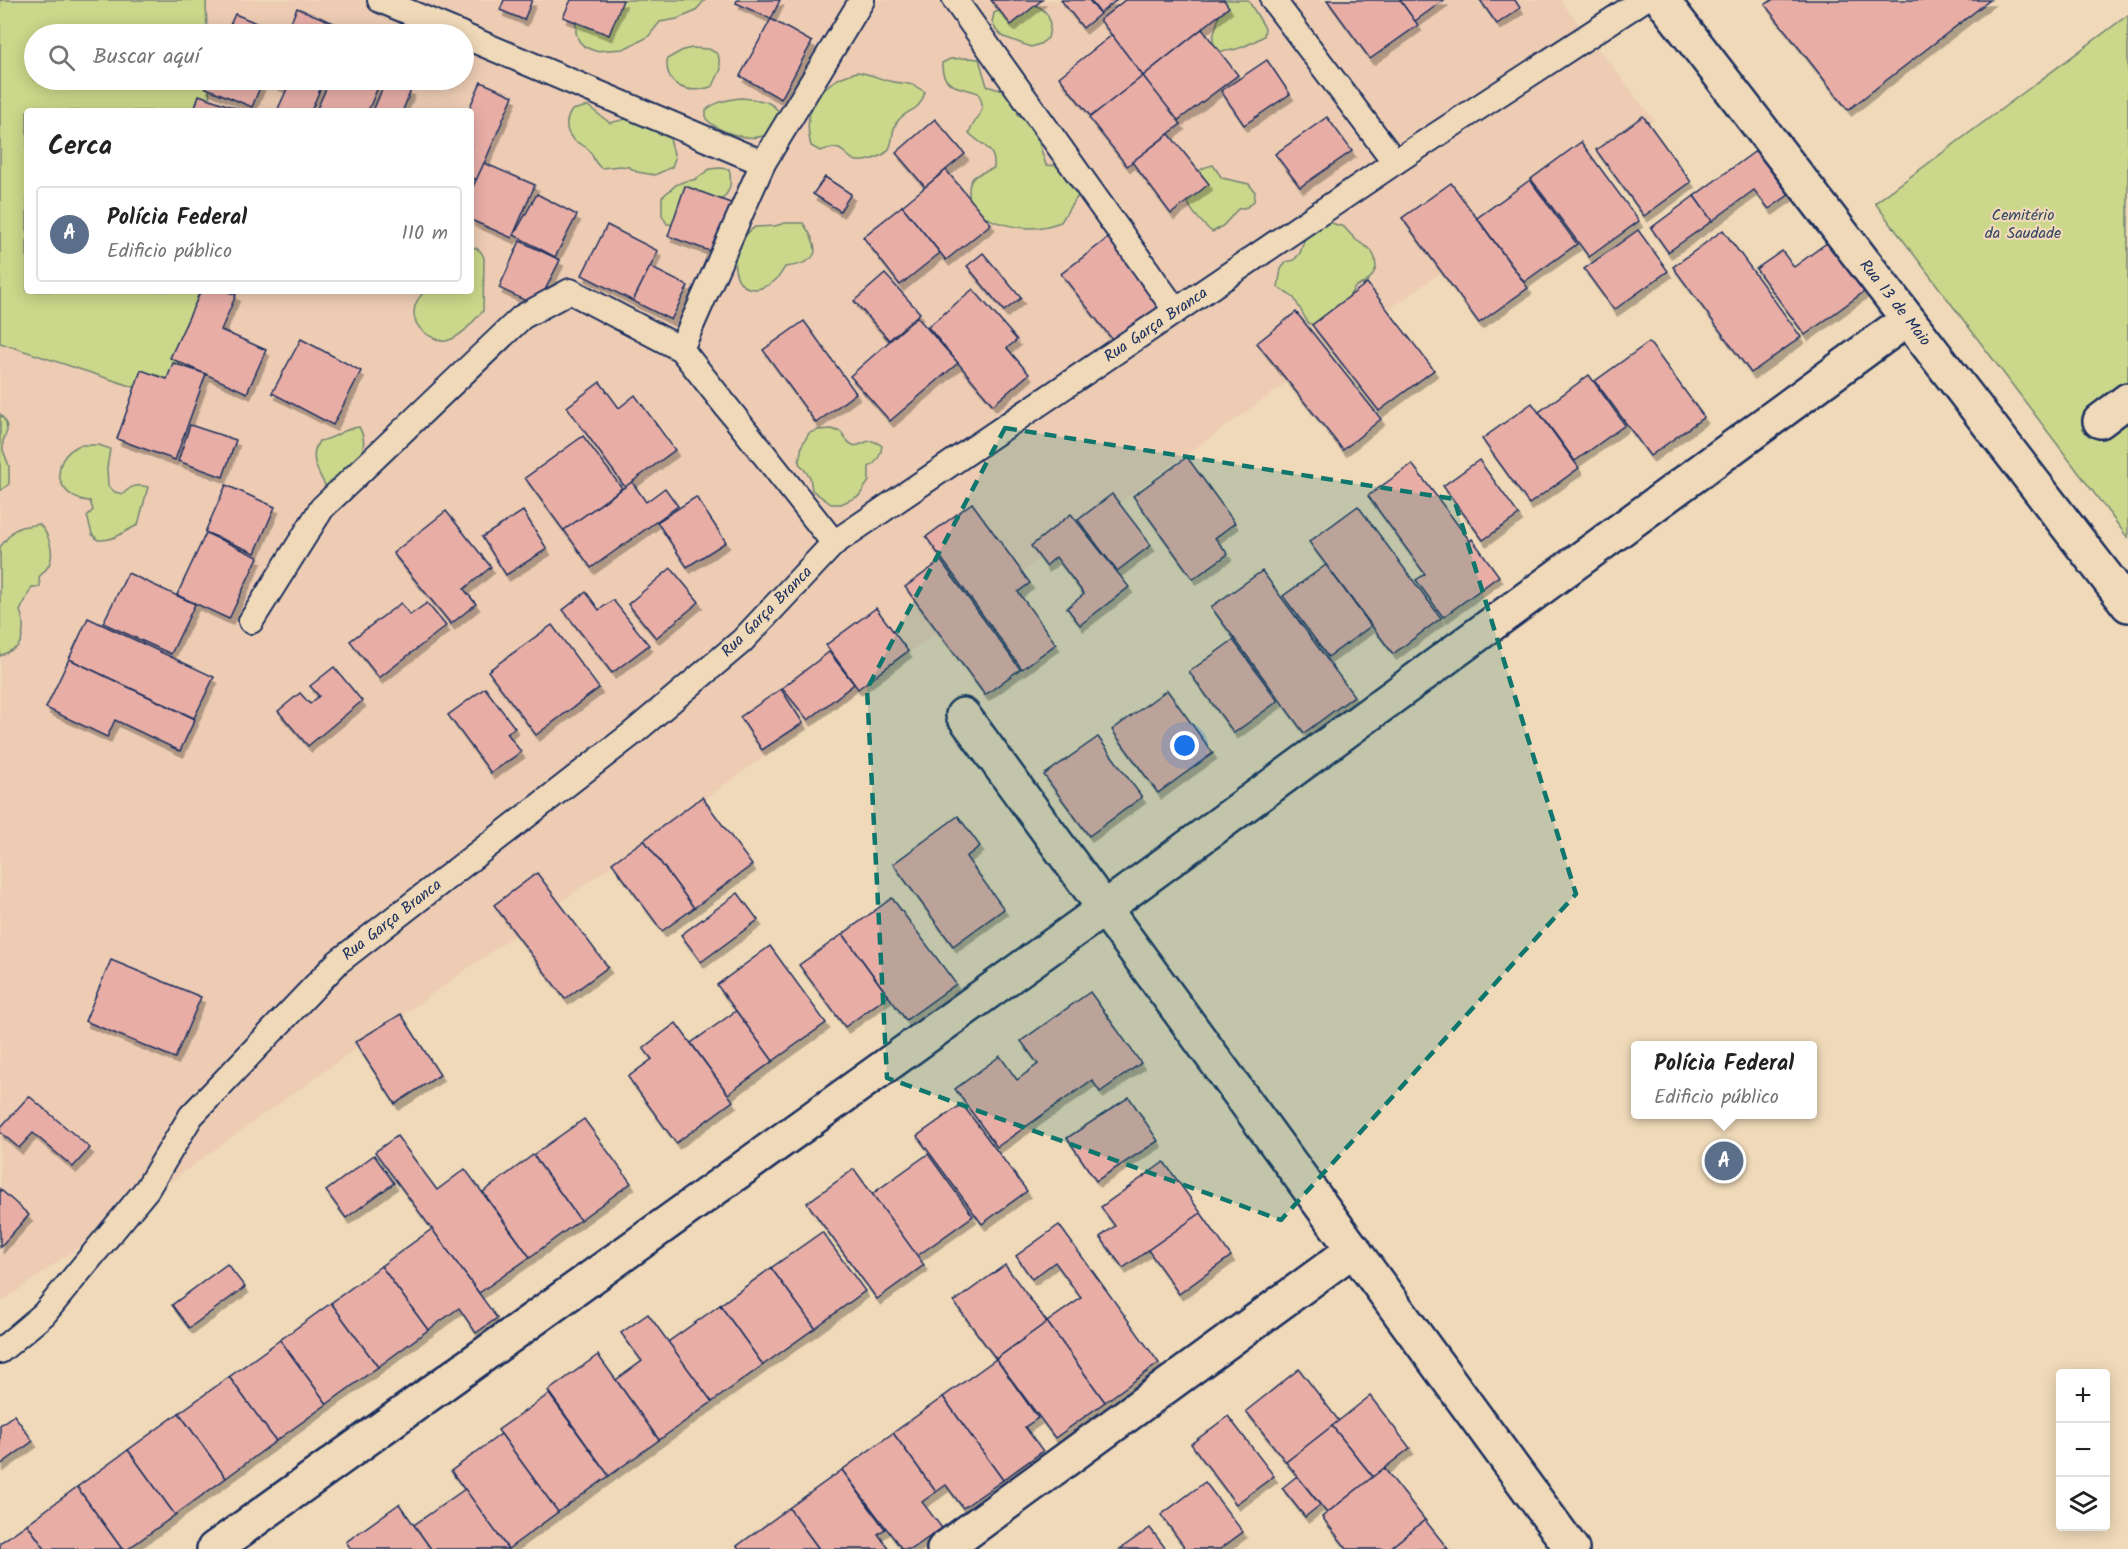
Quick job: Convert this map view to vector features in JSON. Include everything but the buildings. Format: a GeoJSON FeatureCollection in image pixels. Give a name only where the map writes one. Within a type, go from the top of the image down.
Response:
{"type":"FeatureCollection","features":[{"type":"Feature","properties":{"kind":"street","name":"Rua 13 de Maio"},"geometry":{"type":"LineString","coordinates":[[1662,0],[2128,605]]}},
{"type":"Feature","properties":{"kind":"street"},"geometry":{"type":"LineString","coordinates":[[214,1549],[1105,908],[1890,332]]}},
{"type":"Feature","properties":{"kind":"street"},"geometry":{"type":"LineString","coordinates":[[2100,421],[2128,400]]}},
{"type":"Feature","properties":{"kind":"street"},"geometry":{"type":"LineString","coordinates":[[963,715],[1572,1549]]}},
{"type":"Feature","properties":{"kind":"street"},"geometry":{"type":"LineString","coordinates":[[944,1549],[1354,1249]]}},
{"type":"Feature","properties":{"kind":"lane"},"geometry":{"type":"LineString","coordinates":[[380,0],[436,24]]}},
{"type":"Feature","properties":{"kind":"lane"},"geometry":{"type":"LineString","coordinates":[[681,350],[763,163],[862,0]]}},
{"type":"Feature","properties":{"kind":"lane"},"geometry":{"type":"LineString","coordinates":[[955,0],[1176,311]]}},
{"type":"Feature","properties":{"kind":"lane"},"geometry":{"type":"LineString","coordinates":[[1273,0],[1395,162]]}},
{"type":"Feature","properties":{"kind":"lane","name":"Rua Garça Branca"},"geometry":{"type":"LineString","coordinates":[[0,1351],[44,1314],[147,1189],[191,1116],[338,962],[633,733],[742,641],[834,543],[1395,162],[1644,0]]}},
{"type":"Feature","properties":{"kind":"lane"},"geometry":{"type":"LineString","coordinates":[[474,40],[763,163]]}},
{"type":"Feature","properties":{"kind":"lane"},"geometry":{"type":"LineString","coordinates":[[251,621],[322,508],[522,317],[570,291],[681,350],[834,543]]}},
{"type":"Feature","properties":{"kind":"highlighted area"},"geometry":{"type":"Polygon","coordinates":[[[1005,428],[1454,499],[1576,894],[1281,1220],[887,1078],[867,689],[1005,428]]]}},
{"type":"Feature","properties":{"kind":"shaded area"},"geometry":{"type":"Polygon","coordinates":[[[0,0],[1560,0],[1654,120],[0,1303],[0,0]]]}},
{"type":"Feature","properties":{"kind":"green space"},"geometry":{"type":"Polygon","coordinates":[[[0,0],[206,0],[207,24],[24,24],[24,90],[209,90],[210,108],[24,108],[24,294],[198,294],[182,403],[0,343],[0,0]]]}},
{"type":"Feature","properties":{"kind":"green space"},"geometry":{"type":"Polygon","coordinates":[[[610,0],[705,0],[694,12],[677,19],[660,22],[648,37],[623,49],[595,51],[585,47],[579,41],[576,33],[576,23],[582,16],[610,0]]]}},
{"type":"Feature","properties":{"kind":"green space"},"geometry":{"type":"Polygon","coordinates":[[[1210,0],[1248,0],[1265,28],[1264,36],[1237,49],[1220,51],[1213,43],[1219,16],[1210,0]]]}},
{"type":"Feature","properties":{"kind":"green space"},"geometry":{"type":"Polygon","coordinates":[[[1030,3],[1042,8],[1050,21],[1048,38],[1031,47],[1004,37],[996,30],[992,22],[994,13],[1011,5],[1030,3]]]}},
{"type":"Feature","properties":{"kind":"green space","name":"Cemitério da Saudade"},"geometry":{"type":"Polygon","coordinates":[[[2128,15],[2128,538],[1875,203],[2128,15]]]}},
{"type":"Feature","properties":{"kind":"green space"},"geometry":{"type":"Polygon","coordinates":[[[692,48],[709,49],[718,54],[721,69],[713,86],[704,89],[687,89],[674,83],[670,77],[667,59],[692,48]]]}},
{"type":"Feature","properties":{"kind":"green space"},"geometry":{"type":"Polygon","coordinates":[[[950,59],[979,59],[987,86],[1011,90],[1017,97],[1018,115],[1041,131],[1038,140],[1046,165],[1075,167],[1081,192],[1061,222],[1033,228],[1009,226],[986,217],[971,202],[970,184],[975,176],[994,168],[993,156],[969,133],[982,110],[978,93],[948,82],[942,63],[950,59]]]}},
{"type":"Feature","properties":{"kind":"green space"},"geometry":{"type":"Polygon","coordinates":[[[857,72],[910,84],[925,92],[916,108],[897,122],[889,149],[878,157],[863,161],[854,160],[839,149],[831,148],[820,151],[811,146],[809,133],[811,109],[816,98],[833,82],[857,72]]]}},
{"type":"Feature","properties":{"kind":"green space"},"geometry":{"type":"Polygon","coordinates":[[[741,98],[764,101],[777,109],[780,114],[772,131],[756,137],[738,136],[719,128],[706,119],[706,110],[710,107],[722,101],[741,98]]]}},
{"type":"Feature","properties":{"kind":"green space"},"geometry":{"type":"Polygon","coordinates":[[[588,106],[610,123],[637,116],[667,127],[675,158],[672,167],[655,175],[637,172],[629,167],[601,168],[588,149],[575,141],[567,130],[568,118],[572,110],[588,106]]]}},
{"type":"Feature","properties":{"kind":"green space"},"geometry":{"type":"Polygon","coordinates":[[[1213,165],[1222,178],[1249,184],[1255,192],[1254,201],[1247,207],[1238,209],[1224,225],[1212,232],[1192,210],[1186,193],[1195,175],[1200,170],[1213,165]]]}},
{"type":"Feature","properties":{"kind":"green space"},"geometry":{"type":"Polygon","coordinates":[[[710,169],[729,169],[730,186],[724,198],[683,222],[667,224],[662,215],[662,197],[676,185],[694,180],[710,169]]]}},
{"type":"Feature","properties":{"kind":"green space"},"geometry":{"type":"Polygon","coordinates":[[[1328,222],[1344,227],[1356,240],[1371,250],[1376,268],[1365,283],[1356,286],[1340,310],[1316,326],[1308,323],[1294,298],[1278,287],[1281,269],[1286,262],[1294,260],[1300,253],[1306,235],[1328,222]]]}},
{"type":"Feature","properties":{"kind":"green space"},"geometry":{"type":"Polygon","coordinates":[[[803,223],[815,248],[811,258],[797,265],[785,267],[773,282],[759,288],[748,288],[740,283],[735,262],[737,249],[744,237],[755,227],[803,223]]]}},
{"type":"Feature","properties":{"kind":"green space"},"geometry":{"type":"Polygon","coordinates":[[[474,248],[482,253],[484,258],[483,311],[457,337],[440,341],[420,328],[414,316],[414,310],[422,294],[474,294],[474,248]]]}},
{"type":"Feature","properties":{"kind":"green space"},"geometry":{"type":"Polygon","coordinates":[[[0,414],[6,422],[7,431],[3,441],[3,450],[9,466],[9,484],[0,491],[0,414]]]}},
{"type":"Feature","properties":{"kind":"green space"},"geometry":{"type":"Polygon","coordinates":[[[359,427],[363,437],[361,454],[350,470],[328,491],[314,460],[319,441],[359,427]]]}},
{"type":"Feature","properties":{"kind":"green space"},"geometry":{"type":"Polygon","coordinates":[[[831,429],[841,432],[852,445],[857,446],[869,441],[882,446],[878,458],[869,467],[869,481],[859,496],[841,504],[831,504],[812,490],[810,477],[799,463],[802,445],[809,433],[831,429]]]}},
{"type":"Feature","properties":{"kind":"green space"},"geometry":{"type":"Polygon","coordinates":[[[80,445],[99,445],[110,449],[107,468],[108,486],[115,492],[123,494],[134,486],[148,487],[138,525],[104,540],[98,540],[92,534],[87,516],[93,510],[90,501],[70,494],[63,487],[60,478],[63,460],[69,452],[80,445]]]}},
{"type":"Feature","properties":{"kind":"green space"},"geometry":{"type":"Polygon","coordinates":[[[39,524],[50,543],[51,560],[39,577],[40,587],[32,587],[20,611],[23,628],[18,646],[0,656],[0,547],[13,531],[39,524]]]}},
{"type":"Feature","properties":{"kind":"place","name":"Polícia Federal"},"geometry":{"type":"Point","coordinates":[1724,1161]}}]}
